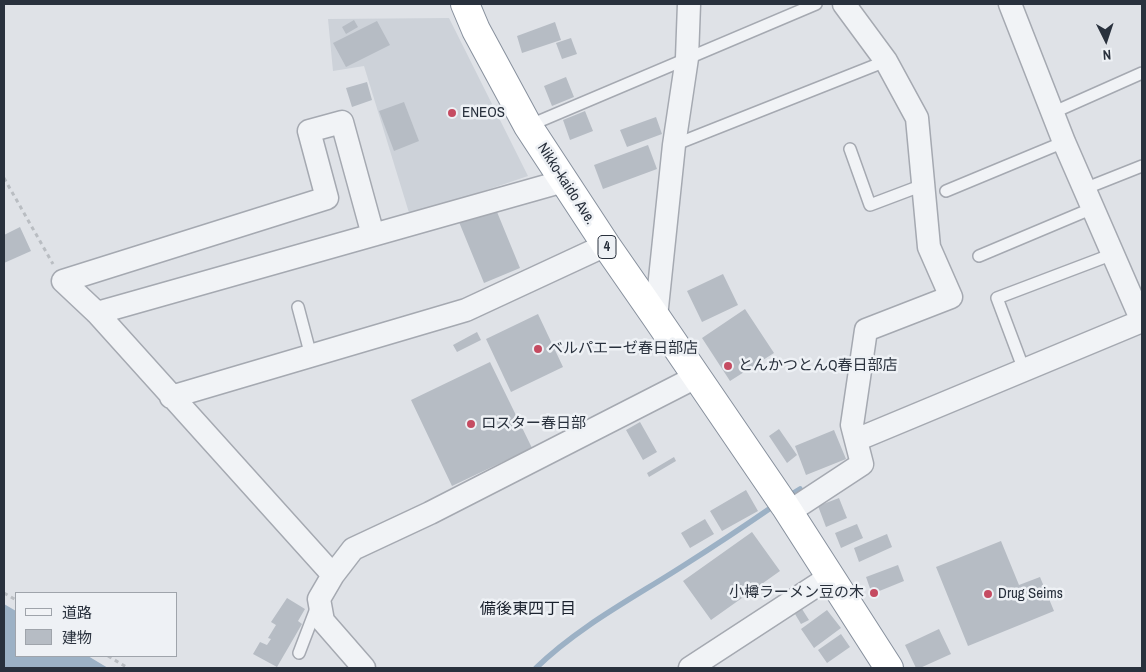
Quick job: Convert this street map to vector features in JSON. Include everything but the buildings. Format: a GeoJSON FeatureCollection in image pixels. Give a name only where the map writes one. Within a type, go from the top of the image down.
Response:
{"type":"FeatureCollection","features":[{"type":"Feature","properties":{"kind":"highway","name":"Nikko-kaido Ave."},"geometry":{"type":"LineString","coordinates":[[465,4],[476,30],[528,126],[606,245],[787,509]]}},
{"type":"Feature","properties":{"kind":"highway","name":"4"},"geometry":{"type":"LineString","coordinates":[[787,509],[889,668]]}},
{"type":"Feature","properties":{"kind":"street"},"geometry":{"type":"LineString","coordinates":[[656,317],[674,145],[687,58],[689,4]]}},
{"type":"Feature","properties":{"kind":"street"},"geometry":{"type":"LineString","coordinates":[[787,509],[862,464],[852,426],[866,330],[951,297],[930,247],[917,118],[886,61],[844,4]]}},
{"type":"Feature","properties":{"kind":"street"},"geometry":{"type":"LineString","coordinates":[[856,440],[1142,321],[1064,142],[1010,4]]}},
{"type":"Feature","properties":{"kind":"street"},"geometry":{"type":"LineString","coordinates":[[327,198],[309,132],[342,122],[373,235]]}},
{"type":"Feature","properties":{"kind":"street"},"geometry":{"type":"LineString","coordinates":[[97,313],[564,181]]}},
{"type":"Feature","properties":{"kind":"street"},"geometry":{"type":"LineString","coordinates":[[333,574],[97,313],[63,281],[360,189]]}},
{"type":"Feature","properties":{"kind":"street"},"geometry":{"type":"LineString","coordinates":[[171,397],[466,310],[606,245]]}},
{"type":"Feature","properties":{"kind":"street"},"geometry":{"type":"LineString","coordinates":[[364,668],[323,621],[319,599],[333,574],[353,549],[430,513],[696,377]]}},
{"type":"Feature","properties":{"kind":"street"},"geometry":{"type":"LineString","coordinates":[[690,668],[830,576]]}},
{"type":"Feature","properties":{"kind":"lane"},"geometry":{"type":"LineString","coordinates":[[528,126],[816,4]]}},
{"type":"Feature","properties":{"kind":"lane"},"geometry":{"type":"LineString","coordinates":[[674,145],[886,61]]}},
{"type":"Feature","properties":{"kind":"lane"},"geometry":{"type":"LineString","coordinates":[[1052,113],[1142,73]]}},
{"type":"Feature","properties":{"kind":"lane"},"geometry":{"type":"LineString","coordinates":[[946,191],[1064,142]]}},
{"type":"Feature","properties":{"kind":"lane"},"geometry":{"type":"LineString","coordinates":[[850,149],[870,205],[923,186]]}},
{"type":"Feature","properties":{"kind":"lane"},"geometry":{"type":"LineString","coordinates":[[979,256],[1088,198],[1142,166]]}},
{"type":"Feature","properties":{"kind":"lane"},"geometry":{"type":"LineString","coordinates":[[1024,370],[997,298],[1113,254]]}},
{"type":"Feature","properties":{"kind":"lane"},"geometry":{"type":"LineString","coordinates":[[298,307],[312,356]]}},
{"type":"Feature","properties":{"kind":"lane"},"geometry":{"type":"LineString","coordinates":[[299,653],[319,599]]}},
{"type":"Feature","properties":{"kind":"path"},"geometry":{"type":"LineString","coordinates":[[4,178],[63,281]]}},
{"type":"Feature","properties":{"kind":"path"},"geometry":{"type":"LineString","coordinates":[[4,593],[15,599]]}},
{"type":"Feature","properties":{"kind":"path"},"geometry":{"type":"LineString","coordinates":[[110,657],[128,668]]}},
{"type":"Feature","properties":{"kind":"shaded area"},"geometry":{"type":"Polygon","coordinates":[[[449,18],[528,176],[410,216],[364,66],[333,71],[328,19],[449,18]]]}},
{"type":"Feature","properties":{"kind":"water"},"geometry":{"type":"Polygon","coordinates":[[[4,604],[15,610],[15,657],[90,657],[108,668],[4,668],[4,604]]]}},
{"type":"Feature","properties":{"kind":"waterway"},"geometry":{"type":"LineString","coordinates":[[787,497],[800,489]]}},
{"type":"Feature","properties":{"kind":"waterway"},"geometry":{"type":"LineString","coordinates":[[536,668],[589,625],[775,505]]}},
{"type":"Feature","properties":{"kind":"place","name":"ENEOS"},"geometry":{"type":"Point","coordinates":[452,113]}},
{"type":"Feature","properties":{"kind":"place","name":"ベルパエーゼ春日部店"},"geometry":{"type":"Point","coordinates":[538,349]}},
{"type":"Feature","properties":{"kind":"place","name":"とんかつとんQ春日部店"},"geometry":{"type":"Point","coordinates":[728,366]}},
{"type":"Feature","properties":{"kind":"place","name":"ロスター春日部"},"geometry":{"type":"Point","coordinates":[471,424]}},
{"type":"Feature","properties":{"kind":"place","name":"小樽ラーメン豆の木"},"geometry":{"type":"Point","coordinates":[874,593]}},
{"type":"Feature","properties":{"kind":"place","name":"Drug Seims"},"geometry":{"type":"Point","coordinates":[988,594]}},
{"type":"Feature","properties":{"kind":"district","name":"備後東四丁目"},"geometry":{"type":"Point","coordinates":[528,610]}}]}
